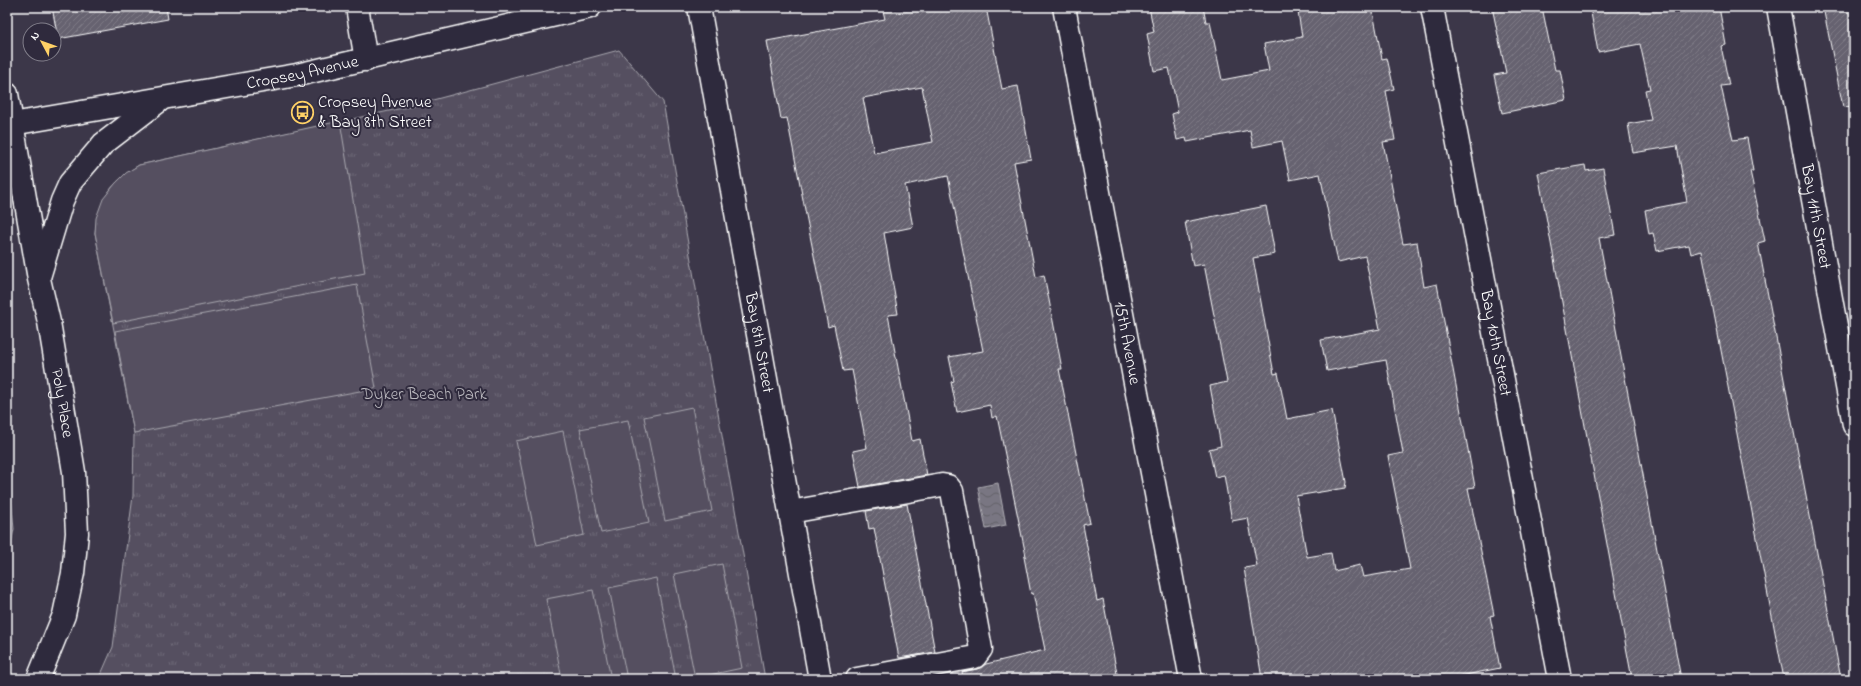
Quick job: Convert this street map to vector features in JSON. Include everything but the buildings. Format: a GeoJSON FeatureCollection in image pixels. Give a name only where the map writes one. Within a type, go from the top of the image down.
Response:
{"type":"FeatureCollection","features":[{"type":"Feature","properties":{"kind":"main road"},"geometry":{"type":"LineString","coordinates":[[357,7],[366,60]]}},
{"type":"Feature","properties":{"kind":"main road","name":"Cropsey Avenue"},"geometry":{"type":"LineString","coordinates":[[12,124],[297,76],[590,7]]}},
{"type":"Feature","properties":{"kind":"main road","name":"Bay 8th Street"},"geometry":{"type":"LineString","coordinates":[[698,7],[820,679]]}},
{"type":"Feature","properties":{"kind":"main road","name":"15th Avenue"},"geometry":{"type":"LineString","coordinates":[[1064,7],[1191,679]]}},
{"type":"Feature","properties":{"kind":"main road","name":"Bay 10th Street"},"geometry":{"type":"LineString","coordinates":[[1432,7],[1560,679]]}},
{"type":"Feature","properties":{"kind":"main road","name":"Bay 11th Street"},"geometry":{"type":"LineString","coordinates":[[1778,7],[1854,425]]}},
{"type":"Feature","properties":{"kind":"main road","name":"Poly Place"},"geometry":{"type":"LineString","coordinates":[[7,94],[39,279],[49,322],[74,472],[77,533],[73,573],[64,615],[38,679]]}},
{"type":"Feature","properties":{"kind":"main road"},"geometry":{"type":"LineString","coordinates":[[39,279],[62,201],[70,183],[103,144],[162,99]]}},
{"type":"Feature","properties":{"kind":"main road"},"geometry":{"type":"LineString","coordinates":[[790,512],[942,485],[948,486],[952,491],[981,649],[979,654],[975,657],[857,679]]}},
{"type":"Feature","properties":{"kind":"green space","name":"Dyker Beach Park"},"geometry":{"type":"Polygon","coordinates":[[[619,50],[663,102],[765,679],[99,679],[113,647],[133,496],[134,433],[95,233],[99,211],[108,193],[121,178],[139,165],[403,108],[619,50]]]}},
{"type":"Feature","properties":{"kind":"green space"},"geometry":{"type":"Polygon","coordinates":[[[340,121],[365,273],[113,323],[95,233],[96,218],[103,199],[126,173],[139,165],[340,121]]]}},
{"type":"Feature","properties":{"kind":"green space"},"geometry":{"type":"Polygon","coordinates":[[[357,285],[376,388],[134,433],[115,331],[357,285]]]}},
{"type":"Feature","properties":{"kind":"green space"},"geometry":{"type":"Polygon","coordinates":[[[692,407],[712,511],[665,521],[644,417],[692,407]]]}},
{"type":"Feature","properties":{"kind":"green space"},"geometry":{"type":"Polygon","coordinates":[[[628,420],[649,523],[601,533],[580,429],[628,420]]]}},
{"type":"Feature","properties":{"kind":"green space"},"geometry":{"type":"Polygon","coordinates":[[[563,431],[584,535],[537,545],[516,441],[563,431]]]}},
{"type":"Feature","properties":{"kind":"green space"},"geometry":{"type":"Polygon","coordinates":[[[7,456],[14,529],[7,563],[7,456]]]}},
{"type":"Feature","properties":{"kind":"green space"},"geometry":{"type":"Polygon","coordinates":[[[722,564],[742,668],[695,678],[674,574],[722,564]]]}},
{"type":"Feature","properties":{"kind":"green space"},"geometry":{"type":"Polygon","coordinates":[[[656,578],[676,679],[627,679],[609,588],[656,578]]]}},
{"type":"Feature","properties":{"kind":"green space"},"geometry":{"type":"Polygon","coordinates":[[[593,590],[611,679],[562,679],[546,599],[593,590]]]}},
{"type":"Feature","properties":{"kind":"water"},"geometry":{"type":"Polygon","coordinates":[[[998,483],[1006,525],[986,529],[978,487],[998,483]]]}},
{"type":"Feature","properties":{"kind":"place","name":"Cropsey Avenue & Bay 8th Street"},"geometry":{"type":"Point","coordinates":[303,112]}}]}
